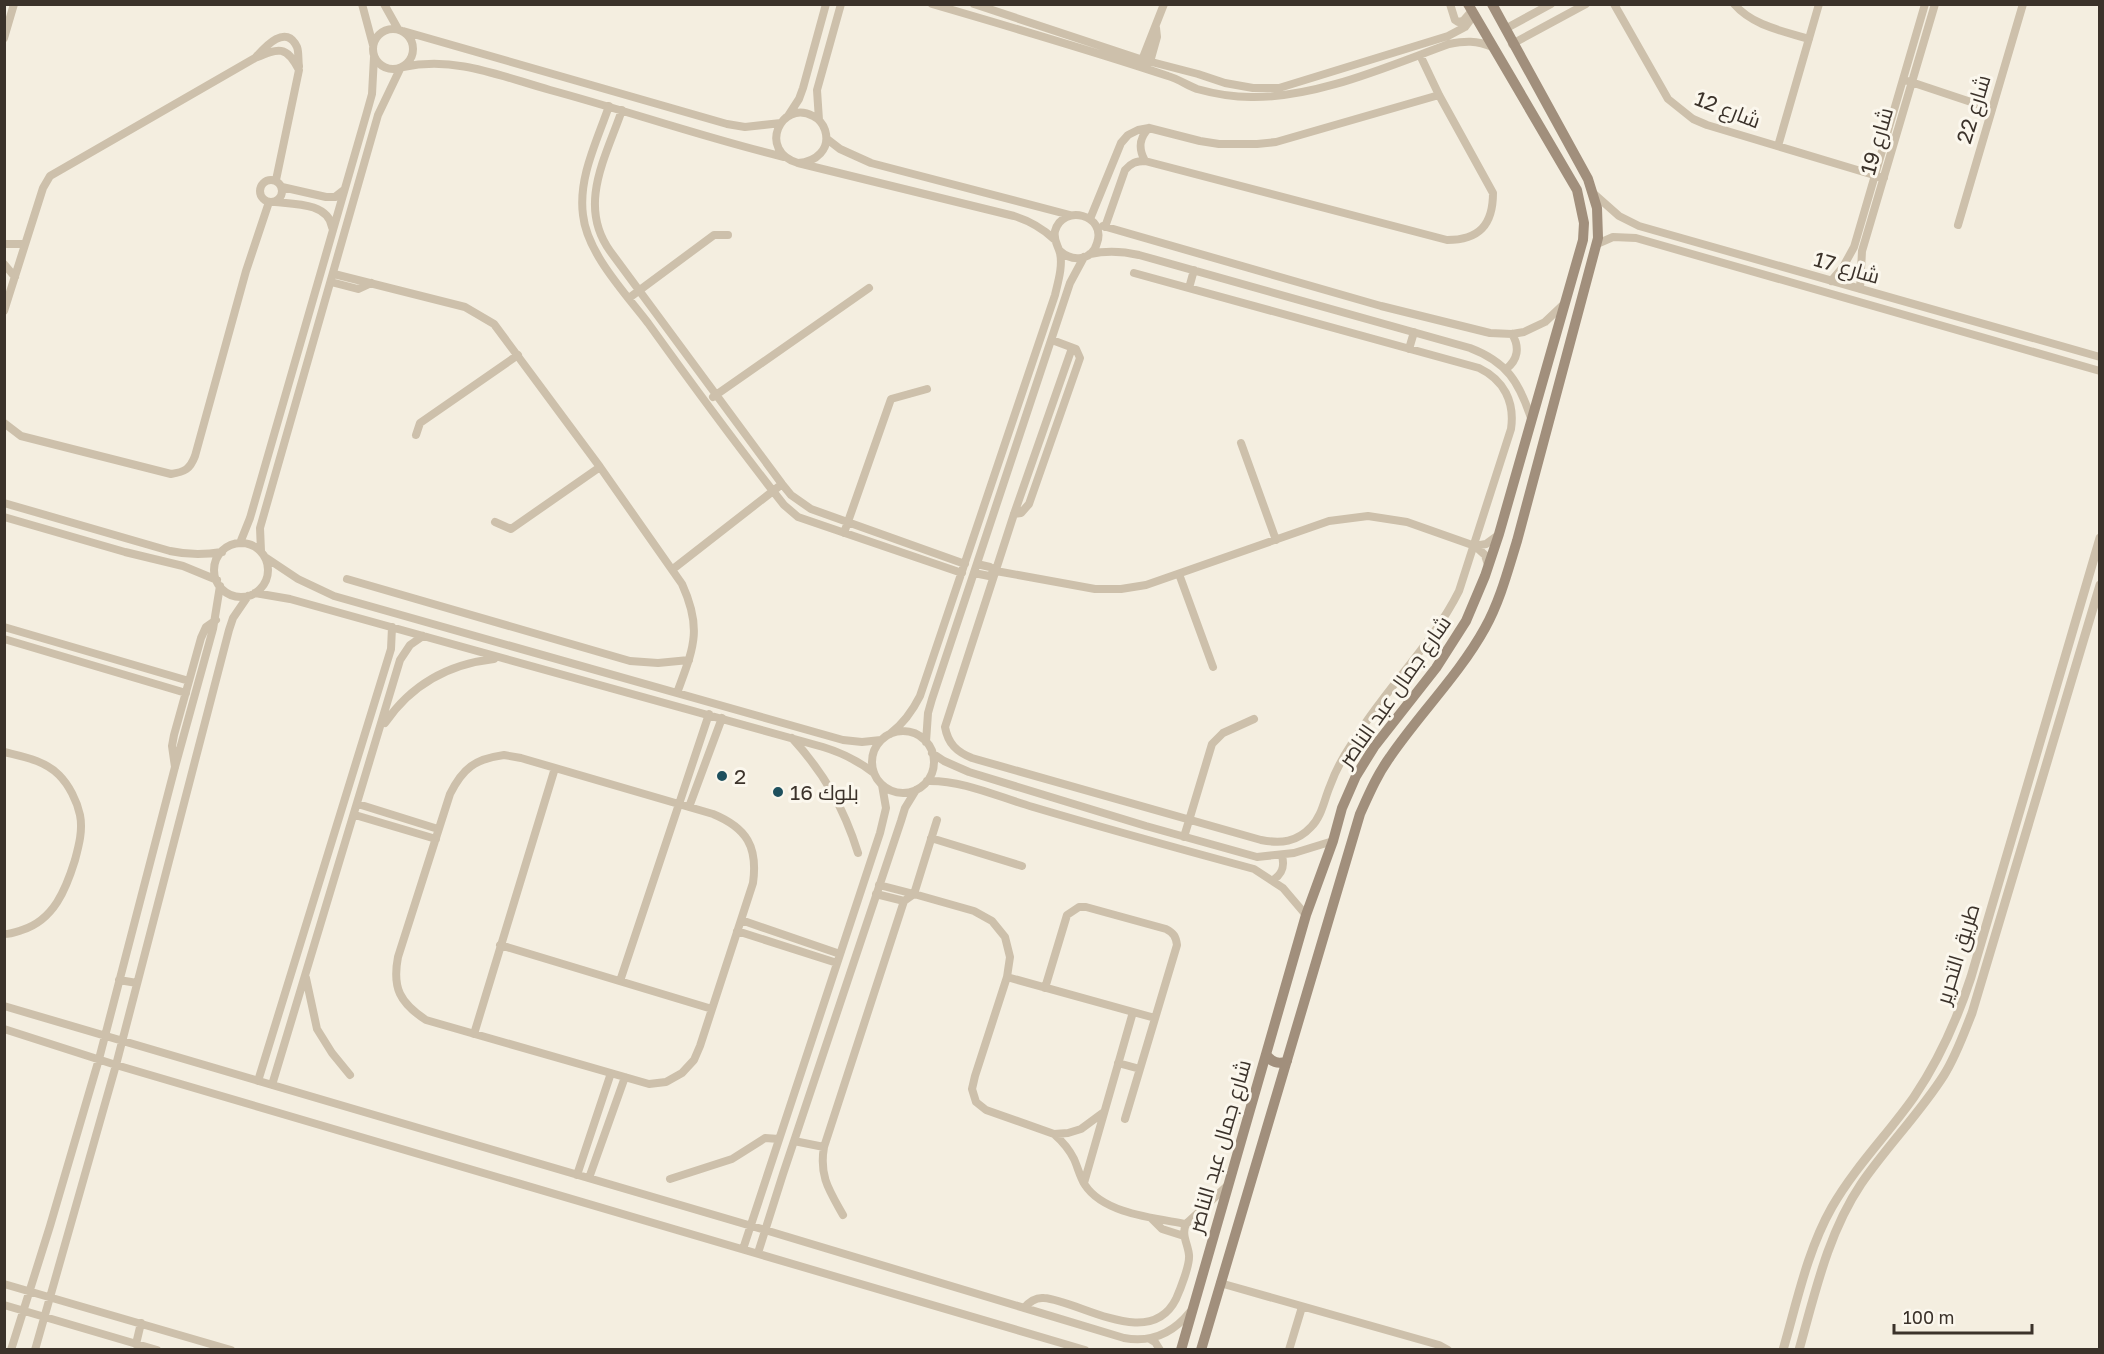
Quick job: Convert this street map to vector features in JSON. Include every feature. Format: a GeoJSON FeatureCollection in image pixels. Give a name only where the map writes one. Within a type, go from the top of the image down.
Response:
{"type":"FeatureCollection","features":[{"type":"Feature","properties":{"kind":"main road","name":"شارع جمال عبد الناصر"},"geometry":{"type":"LineString","coordinates":[[1201,1350],[1360,814],[1389,758],[1451,678],[1486,627],[1503,586],[1523,519],[1597,244],[1599,223],[1593,193],[1583,170],[1492,4]]}},
{"type":"Feature","properties":{"kind":"main road","name":"شارع جمال عبد الناصر"},"geometry":{"type":"LineString","coordinates":[[1181,1350],[1306,915],[1333,841],[1342,808],[1356,776],[1374,747],[1436,668],[1466,621],[1499,534],[1583,240],[1582,206],[1570,174],[1471,10]]}},
{"type":"Feature","properties":{"kind":"main road"},"geometry":{"type":"LineString","coordinates":[[1266,1054],[1276,1063],[1287,1061]]}},
{"type":"Feature","properties":{"kind":"main road"},"geometry":{"type":"LineString","coordinates":[[1256,1090],[1269,1088],[1277,1092]]}},
{"type":"Feature","properties":{"kind":"street"},"geometry":{"type":"LineString","coordinates":[[4,38],[14,4]]}},
{"type":"Feature","properties":{"kind":"street"},"geometry":{"type":"LineString","coordinates":[[240,543],[250,518],[372,94],[373,45],[362,4]]}},
{"type":"Feature","properties":{"kind":"street"},"geometry":{"type":"LineString","coordinates":[[35,1350],[116,1065],[229,630],[233,618],[251,594],[263,586],[267,577],[268,567],[263,554],[260,528],[378,115],[401,68],[410,62],[413,54],[410,37],[401,30],[384,4]]}},
{"type":"Feature","properties":{"kind":"street"},"geometry":{"type":"LineString","coordinates":[[784,157],[779,151],[776,136],[799,99],[826,4]]}},
{"type":"Feature","properties":{"kind":"street"},"geometry":{"type":"LineString","coordinates":[[798,164],[808,163],[818,158],[827,139],[819,120],[817,90],[841,4]]}},
{"type":"Feature","properties":{"kind":"street"},"geometry":{"type":"LineString","coordinates":[[932,4],[1170,76],[1196,88],[1226,96],[1253,97],[1282,95],[1362,76],[1420,55],[1448,40],[1465,27],[1471,10]]}},
{"type":"Feature","properties":{"kind":"street"},"geometry":{"type":"LineString","coordinates":[[974,4],[1149,62],[1225,83],[1253,88],[1280,88],[1448,40],[1473,41],[1495,48]]}},
{"type":"Feature","properties":{"kind":"street"},"geometry":{"type":"LineString","coordinates":[[1152,72],[1149,62],[1164,4]]}},
{"type":"Feature","properties":{"kind":"street"},"geometry":{"type":"LineString","coordinates":[[1450,4],[1455,20],[1458,22],[1463,21],[1471,10]]}},
{"type":"Feature","properties":{"kind":"street"},"geometry":{"type":"LineString","coordinates":[[1505,29],[1551,4]]}},
{"type":"Feature","properties":{"kind":"street"},"geometry":{"type":"LineString","coordinates":[[1512,44],[1586,4]]}},
{"type":"Feature","properties":{"kind":"street","name":"شارع 12"},"geometry":{"type":"LineString","coordinates":[[1614,4],[1668,99],[1693,119],[1884,178]]}},
{"type":"Feature","properties":{"kind":"street"},"geometry":{"type":"LineString","coordinates":[[1734,4],[1748,18],[1757,23],[1809,39]]}},
{"type":"Feature","properties":{"kind":"street"},"geometry":{"type":"LineString","coordinates":[[1778,146],[1819,4]]}},
{"type":"Feature","properties":{"kind":"street","name":"شارع 19"},"geometry":{"type":"LineString","coordinates":[[1831,281],[1843,267],[1854,247],[1924,4]]}},
{"type":"Feature","properties":{"kind":"street","name":"شارع 19"},"geometry":{"type":"LineString","coordinates":[[1860,289],[1862,251],[1935,4]]}},
{"type":"Feature","properties":{"kind":"street","name":"شارع 22"},"geometry":{"type":"LineString","coordinates":[[1958,225],[2023,4]]}},
{"type":"Feature","properties":{"kind":"street"},"geometry":{"type":"LineString","coordinates":[[373,45],[380,34],[392,29],[401,30],[727,124],[745,127],[784,120],[794,114],[803,113],[819,120]]}},
{"type":"Feature","properties":{"kind":"street"},"geometry":{"type":"LineString","coordinates":[[255,58],[274,39],[283,37],[297,48],[299,70],[276,180]]}},
{"type":"Feature","properties":{"kind":"street"},"geometry":{"type":"LineString","coordinates":[[4,311],[43,188],[50,176],[255,58],[278,50],[286,52],[292,56],[299,70]]}},
{"type":"Feature","properties":{"kind":"street"},"geometry":{"type":"LineString","coordinates":[[1105,227],[1125,170],[1137,161],[1145,161],[1447,240],[1462,240],[1477,234],[1487,223],[1493,208],[1492,193],[1420,55]]}},
{"type":"Feature","properties":{"kind":"street"},"geometry":{"type":"LineString","coordinates":[[374,57],[387,69],[430,63],[458,64],[609,106],[734,145],[784,157],[798,164],[1014,216],[1029,221],[1054,239],[1060,251],[1060,267],[1055,295],[962,573],[920,696],[913,711],[903,724],[881,740],[872,756],[873,773]]}},
{"type":"Feature","properties":{"kind":"street"},"geometry":{"type":"LineString","coordinates":[[1360,64],[1362,76]]}},
{"type":"Feature","properties":{"kind":"street"},"geometry":{"type":"LineString","coordinates":[[1903,79],[1992,109]]}},
{"type":"Feature","properties":{"kind":"street"},"geometry":{"type":"LineString","coordinates":[[1092,220],[1120,143],[1128,135],[1138,130],[1149,128],[1219,144],[1266,143],[1294,138],[1439,95]]}},
{"type":"Feature","properties":{"kind":"street"},"geometry":{"type":"LineString","coordinates":[[609,106],[586,172],[581,203],[587,233],[593,248],[772,491],[798,517],[962,573]]}},
{"type":"Feature","properties":{"kind":"street"},"geometry":{"type":"LineString","coordinates":[[622,110],[599,176],[594,204],[598,230],[604,243],[715,396],[782,484],[802,504],[965,564]]}},
{"type":"Feature","properties":{"kind":"street"},"geometry":{"type":"LineString","coordinates":[[1145,161],[1140,147],[1141,140],[1149,128]]}},
{"type":"Feature","properties":{"kind":"street"},"geometry":{"type":"LineString","coordinates":[[827,139],[840,149],[871,163],[1070,215],[1077,214],[1105,227],[1381,306],[1490,333],[1512,334],[1535,328],[1563,305]]}},
{"type":"Feature","properties":{"kind":"street"},"geometry":{"type":"LineString","coordinates":[[586,172],[599,176]]}},
{"type":"Feature","properties":{"kind":"street"},"geometry":{"type":"LineString","coordinates":[[276,180],[282,187],[326,197],[335,197],[345,189]]}},
{"type":"Feature","properties":{"kind":"street"},"geometry":{"type":"LineString","coordinates":[[276,180],[266,181],[260,188],[261,197],[272,202],[311,207],[322,212],[330,220],[332,232]]}},
{"type":"Feature","properties":{"kind":"street"},"geometry":{"type":"LineString","coordinates":[[4,423],[21,436],[171,474],[184,472],[192,465],[195,456],[245,273],[272,202],[282,194],[282,187]]}},
{"type":"Feature","properties":{"kind":"street"},"geometry":{"type":"LineString","coordinates":[[1102,190],[1116,194]]}},
{"type":"Feature","properties":{"kind":"street","name":"شارع 17"},"geometry":{"type":"LineString","coordinates":[[1593,193],[1629,222],[2100,357]]}},
{"type":"Feature","properties":{"kind":"street"},"geometry":{"type":"LineString","coordinates":[[1054,239],[1061,221],[1070,215]]}},
{"type":"Feature","properties":{"kind":"street"},"geometry":{"type":"LineString","coordinates":[[926,742],[926,728],[932,699],[1070,283],[1087,256],[1096,247],[1099,238],[1098,229],[1092,220]]}},
{"type":"Feature","properties":{"kind":"street"},"geometry":{"type":"LineString","coordinates":[[1629,222],[1629,231],[1633,237]]}},
{"type":"Feature","properties":{"kind":"street"},"geometry":{"type":"LineString","coordinates":[[629,298],[714,235],[728,236]]}},
{"type":"Feature","properties":{"kind":"street","name":"شارع 17"},"geometry":{"type":"LineString","coordinates":[[1597,244],[1614,237],[1633,237],[2100,371]]}},
{"type":"Feature","properties":{"kind":"street"},"geometry":{"type":"LineString","coordinates":[[4,244],[26,244]]}},
{"type":"Feature","properties":{"kind":"street"},"geometry":{"type":"LineString","coordinates":[[1060,251],[1071,258],[1106,251],[1123,251],[1484,353],[1506,369],[1522,391],[1531,417]]}},
{"type":"Feature","properties":{"kind":"street"},"geometry":{"type":"LineString","coordinates":[[4,264],[15,277]]}},
{"type":"Feature","properties":{"kind":"street"},"geometry":{"type":"LineString","coordinates":[[1189,288],[1194,270]]}},
{"type":"Feature","properties":{"kind":"street"},"geometry":{"type":"LineString","coordinates":[[1052,340],[1072,348],[1014,514],[945,728],[948,738],[962,754],[972,758],[1189,820],[1275,843],[1290,841],[1303,835],[1321,812],[1330,784],[1356,736],[1448,614],[1459,591],[1511,429],[1512,413],[1508,397],[1499,383],[1479,368],[1134,273]]}},
{"type":"Feature","properties":{"kind":"street"},"geometry":{"type":"LineString","coordinates":[[332,278],[358,289],[371,283],[465,307],[494,324],[673,569],[692,604],[695,626],[694,644],[677,693]]}},
{"type":"Feature","properties":{"kind":"street"},"geometry":{"type":"LineString","coordinates":[[706,403],[869,288]]}},
{"type":"Feature","properties":{"kind":"street"},"geometry":{"type":"LineString","coordinates":[[1409,349],[1414,332]]}},
{"type":"Feature","properties":{"kind":"street"},"geometry":{"type":"LineString","coordinates":[[1506,369],[1517,353],[1512,334]]}},
{"type":"Feature","properties":{"kind":"street"},"geometry":{"type":"LineString","coordinates":[[416,435],[420,423],[518,355]]}},
{"type":"Feature","properties":{"kind":"street"},"geometry":{"type":"LineString","coordinates":[[844,533],[891,399],[927,389]]}},
{"type":"Feature","properties":{"kind":"street"},"geometry":{"type":"LineString","coordinates":[[1240,443],[1276,540]]}},
{"type":"Feature","properties":{"kind":"street"},"geometry":{"type":"LineString","coordinates":[[495,522],[511,529],[600,467]]}},
{"type":"Feature","properties":{"kind":"street"},"geometry":{"type":"LineString","coordinates":[[673,569],[782,484]]}},
{"type":"Feature","properties":{"kind":"street"},"geometry":{"type":"LineString","coordinates":[[4,503],[170,551],[204,555],[222,552]]}},
{"type":"Feature","properties":{"kind":"street"},"geometry":{"type":"LineString","coordinates":[[977,564],[996,571],[1095,589],[1121,589],[1146,585],[1329,521],[1368,516],[1407,522],[1475,546],[1485,555],[1488,567]]}},
{"type":"Feature","properties":{"kind":"street"},"geometry":{"type":"LineString","coordinates":[[4,517],[91,543],[183,566],[218,583],[227,593],[237,596],[251,594],[290,599],[841,752],[858,761],[873,773],[882,785],[896,793],[916,790],[927,782],[933,768],[932,753],[926,742],[919,736],[909,732],[890,734]]}},
{"type":"Feature","properties":{"kind":"street"},"geometry":{"type":"LineString","coordinates":[[1475,546],[1486,544],[1499,534]]}},
{"type":"Feature","properties":{"kind":"street","name":"طريق التحرير"},"geometry":{"type":"LineString","coordinates":[[1783,1350],[1809,1259],[1831,1208],[1925,1080],[1956,1018],[1971,977],[2100,538]]}},
{"type":"Feature","properties":{"kind":"street"},"geometry":{"type":"LineString","coordinates":[[11,1350],[99,1059],[216,620],[218,583],[215,570],[216,560],[227,547],[240,543],[251,545],[298,579],[334,596],[843,740],[862,742],[881,740]]}},
{"type":"Feature","properties":{"kind":"street"},"geometry":{"type":"LineString","coordinates":[[974,573],[989,576],[996,571]]}},
{"type":"Feature","properties":{"kind":"street"},"geometry":{"type":"LineString","coordinates":[[1179,573],[1213,667]]}},
{"type":"Feature","properties":{"kind":"street"},"geometry":{"type":"LineString","coordinates":[[347,579],[630,661],[658,663],[689,660]]}},
{"type":"Feature","properties":{"kind":"street","name":"طريق التحرير"},"geometry":{"type":"LineString","coordinates":[[1799,1350],[1831,1244],[1846,1211],[1861,1184],[1945,1073],[1972,1013],[2100,585]]}},
{"type":"Feature","properties":{"kind":"street"},"geometry":{"type":"LineString","coordinates":[[175,767],[172,746],[189,681],[203,632],[216,620]]}},
{"type":"Feature","properties":{"kind":"street"},"geometry":{"type":"LineString","coordinates":[[4,627],[189,681]]}},
{"type":"Feature","properties":{"kind":"street"},"geometry":{"type":"LineString","coordinates":[[258,1081],[391,649],[392,627]]}},
{"type":"Feature","properties":{"kind":"street"},"geometry":{"type":"LineString","coordinates":[[272,1085],[400,660],[410,645],[423,636]]}},
{"type":"Feature","properties":{"kind":"street"},"geometry":{"type":"LineString","coordinates":[[4,639],[186,693]]}},
{"type":"Feature","properties":{"kind":"street"},"geometry":{"type":"LineString","coordinates":[[380,729],[394,709],[411,692],[431,678],[469,663],[501,658]]}},
{"type":"Feature","properties":{"kind":"street"},"geometry":{"type":"LineString","coordinates":[[603,686],[607,673]]}},
{"type":"Feature","properties":{"kind":"street"},"geometry":{"type":"LineString","coordinates":[[620,981],[709,714]]}},
{"type":"Feature","properties":{"kind":"street"},"geometry":{"type":"LineString","coordinates":[[688,807],[722,718]]}},
{"type":"Feature","properties":{"kind":"street"},"geometry":{"type":"LineString","coordinates":[[1184,837],[1215,740],[1223,733],[1254,719]]}},
{"type":"Feature","properties":{"kind":"street"},"geometry":{"type":"LineString","coordinates":[[792,738],[810,758],[835,795],[850,827],[858,853]]}},
{"type":"Feature","properties":{"kind":"street"},"geometry":{"type":"LineString","coordinates":[[4,752],[39,761],[59,775],[73,794],[80,816],[81,840],[60,900],[46,916],[28,928],[4,934]]}},
{"type":"Feature","properties":{"kind":"street"},"geometry":{"type":"LineString","coordinates":[[932,753],[969,772],[1257,857],[1282,856],[1333,841]]}},
{"type":"Feature","properties":{"kind":"street"},"geometry":{"type":"LineString","coordinates":[[504,755],[521,758],[678,804],[729,821],[743,832],[752,848],[756,865],[753,883],[694,1060],[682,1073],[666,1082],[649,1084],[426,1020],[410,1010],[399,993],[395,973],[399,957],[450,794],[458,778],[471,766],[486,758],[504,755]]}},
{"type":"Feature","properties":{"kind":"street"},"geometry":{"type":"LineString","coordinates":[[474,1034],[555,768]]}},
{"type":"Feature","properties":{"kind":"street"},"geometry":{"type":"LineString","coordinates":[[927,782],[954,782],[1040,809],[1254,869],[1273,880],[1292,896],[1306,915]]}},
{"type":"Feature","properties":{"kind":"street"},"geometry":{"type":"LineString","coordinates":[[743,1249],[884,816],[882,785]]}},
{"type":"Feature","properties":{"kind":"street"},"geometry":{"type":"LineString","coordinates":[[758,1253],[905,808],[916,790]]}},
{"type":"Feature","properties":{"kind":"street"},"geometry":{"type":"LineString","coordinates":[[358,804],[438,829]]}},
{"type":"Feature","properties":{"kind":"street"},"geometry":{"type":"LineString","coordinates":[[355,815],[436,839]]}},
{"type":"Feature","properties":{"kind":"street"},"geometry":{"type":"LineString","coordinates":[[843,1215],[825,1180],[821,1163],[824,1147],[904,901],[914,894],[937,819]]}},
{"type":"Feature","properties":{"kind":"street"},"geometry":{"type":"LineString","coordinates":[[931,838],[1022,866]]}},
{"type":"Feature","properties":{"kind":"street"},"geometry":{"type":"LineString","coordinates":[[1273,880],[1283,870],[1282,856]]}},
{"type":"Feature","properties":{"kind":"street"},"geometry":{"type":"LineString","coordinates":[[879,885],[974,911],[992,921],[1005,937],[1010,957],[1007,977],[972,1089],[976,1102],[986,1110],[1054,1134],[1081,1129],[1104,1112]]}},
{"type":"Feature","properties":{"kind":"street"},"geometry":{"type":"LineString","coordinates":[[876,894],[904,901]]}},
{"type":"Feature","properties":{"kind":"street"},"geometry":{"type":"LineString","coordinates":[[1045,988],[1067,915],[1079,907],[1166,929],[1176,938],[1177,945],[1125,1119]]}},
{"type":"Feature","properties":{"kind":"street"},"geometry":{"type":"LineString","coordinates":[[741,920],[840,954]]}},
{"type":"Feature","properties":{"kind":"street"},"geometry":{"type":"LineString","coordinates":[[737,931],[837,963]]}},
{"type":"Feature","properties":{"kind":"street"},"geometry":{"type":"LineString","coordinates":[[500,945],[712,1009]]}},
{"type":"Feature","properties":{"kind":"street"},"geometry":{"type":"LineString","coordinates":[[305,975],[317,1029],[332,1053],[350,1075]]}},
{"type":"Feature","properties":{"kind":"street"},"geometry":{"type":"LineString","coordinates":[[1007,977],[1155,1018]]}},
{"type":"Feature","properties":{"kind":"street"},"geometry":{"type":"LineString","coordinates":[[119,980],[137,983]]}},
{"type":"Feature","properties":{"kind":"street"},"geometry":{"type":"LineString","coordinates":[[4,1006],[1124,1338],[1150,1339],[1173,1329],[1191,1311]]}},
{"type":"Feature","properties":{"kind":"street"},"geometry":{"type":"LineString","coordinates":[[1084,1183],[1133,1012]]}},
{"type":"Feature","properties":{"kind":"street"},"geometry":{"type":"LineString","coordinates":[[4,1029],[116,1065],[1085,1350]]}},
{"type":"Feature","properties":{"kind":"street"},"geometry":{"type":"LineString","coordinates":[[272,1036],[286,1040]]}},
{"type":"Feature","properties":{"kind":"street"},"geometry":{"type":"LineString","coordinates":[[1118,1063],[1140,1069]]}},
{"type":"Feature","properties":{"kind":"street"},"geometry":{"type":"LineString","coordinates":[[578,1175],[611,1073]]}},
{"type":"Feature","properties":{"kind":"street"},"geometry":{"type":"LineString","coordinates":[[589,1178],[625,1077]]}},
{"type":"Feature","properties":{"kind":"street"},"geometry":{"type":"LineString","coordinates":[[1054,1134],[1073,1158],[1084,1183],[1100,1200],[1152,1219],[1186,1224]]}},
{"type":"Feature","properties":{"kind":"street"},"geometry":{"type":"LineString","coordinates":[[670,1179],[732,1159],[765,1138],[779,1138]]}},
{"type":"Feature","properties":{"kind":"street"},"geometry":{"type":"LineString","coordinates":[[794,1141],[824,1147]]}},
{"type":"Feature","properties":{"kind":"street"},"geometry":{"type":"LineString","coordinates":[[769,1169],[783,1174]]}},
{"type":"Feature","properties":{"kind":"street"},"geometry":{"type":"LineString","coordinates":[[1024,1308],[1031,1301],[1045,1298],[1119,1321],[1137,1322],[1152,1319],[1168,1310],[1176,1298],[1189,1259],[1184,1236],[1186,1224],[1228,1185]]}},
{"type":"Feature","properties":{"kind":"street"},"geometry":{"type":"LineString","coordinates":[[1152,1219],[1162,1229],[1184,1236]]}},
{"type":"Feature","properties":{"kind":"street"},"geometry":{"type":"LineString","coordinates":[[1220,1283],[1439,1345],[1448,1350]]}},
{"type":"Feature","properties":{"kind":"street"},"geometry":{"type":"LineString","coordinates":[[4,1284],[231,1350]]}},
{"type":"Feature","properties":{"kind":"street"},"geometry":{"type":"LineString","coordinates":[[4,1305],[137,1347],[157,1350]]}},
{"type":"Feature","properties":{"kind":"street"},"geometry":{"type":"LineString","coordinates":[[1289,1350],[1302,1306]]}},
{"type":"Feature","properties":{"kind":"street"},"geometry":{"type":"LineString","coordinates":[[137,1347],[141,1323]]}},
{"type":"Feature","properties":{"kind":"street"},"geometry":{"type":"LineString","coordinates":[[1150,1339],[1160,1350]]}},
{"type":"Feature","properties":{"kind":"place","name":"2"},"geometry":{"type":"Point","coordinates":[722,776]}},
{"type":"Feature","properties":{"kind":"place","name":"بلوك 16"},"geometry":{"type":"Point","coordinates":[778,792]}}]}
